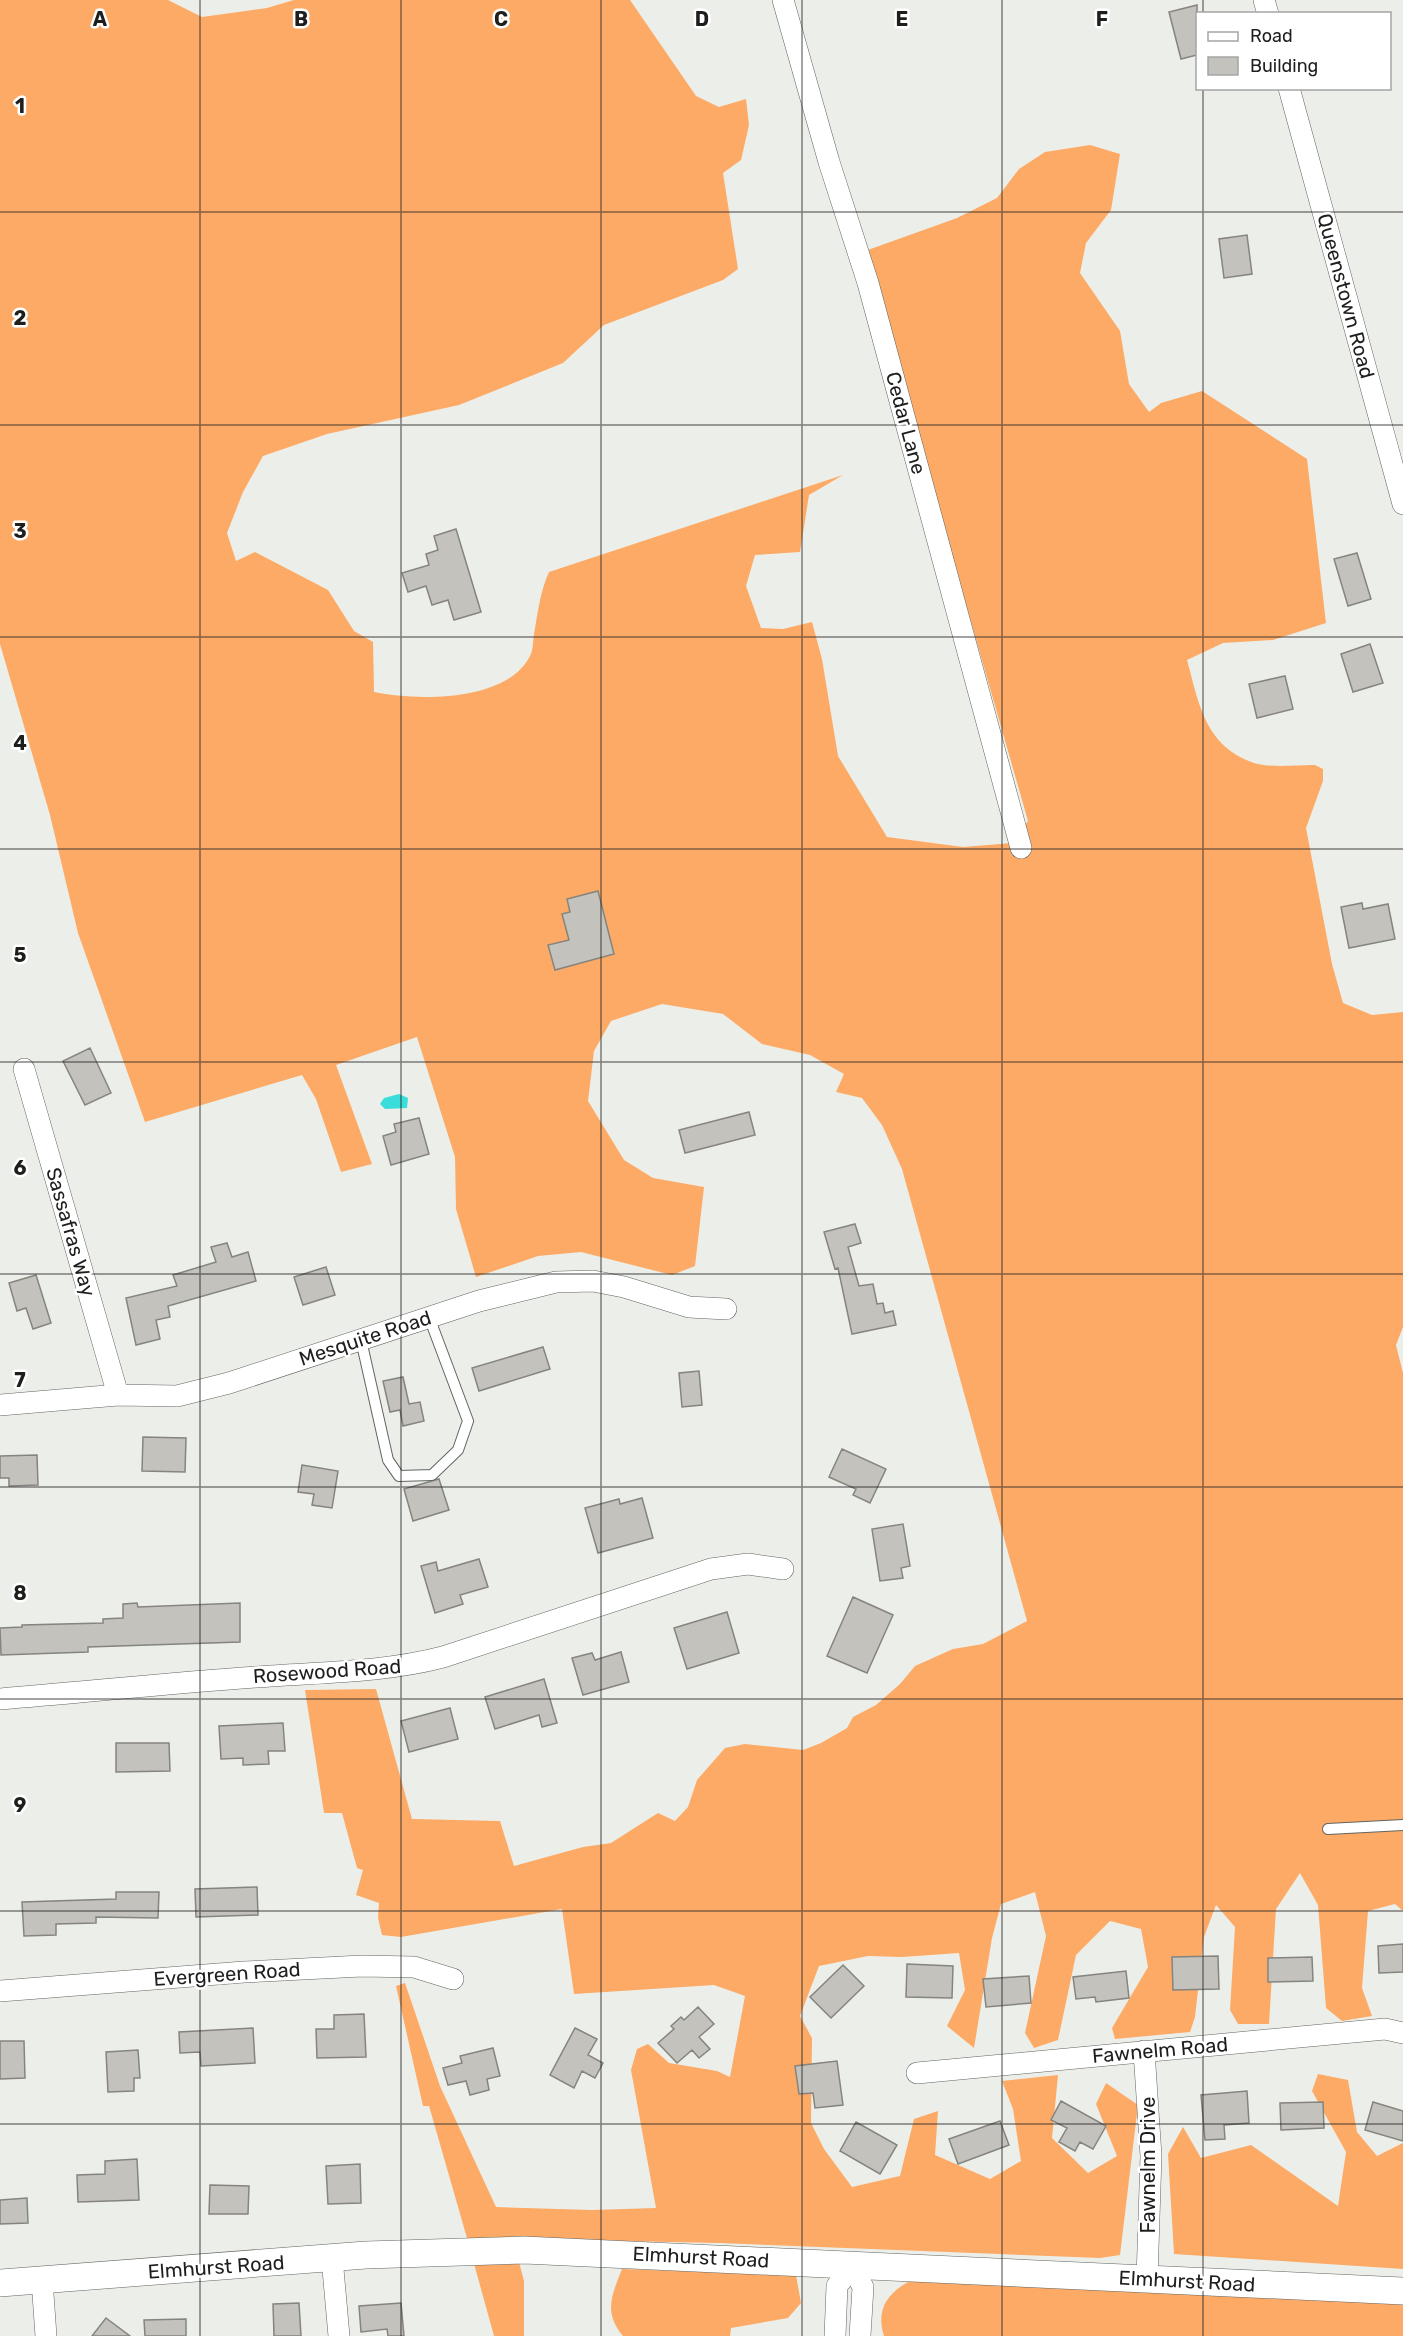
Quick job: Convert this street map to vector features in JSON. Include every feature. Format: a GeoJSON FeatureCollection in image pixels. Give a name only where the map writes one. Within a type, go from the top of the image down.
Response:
{"type":"FeatureCollection","features":[{"type":"Feature","properties":{"kind":"street","name":"Cedar Lane"},"geometry":{"type":"LineString","coordinates":[[783,0],[868,283],[1022,848]]}},
{"type":"Feature","properties":{"kind":"street","name":"Queenstown Road"},"geometry":{"type":"LineString","coordinates":[[1290,90],[1403,504]]}},
{"type":"Feature","properties":{"kind":"street","name":"Sassafras Way"},"geometry":{"type":"LineString","coordinates":[[24,1068],[118,1395]]}},
{"type":"Feature","properties":{"kind":"street","name":"Mesquite Road"},"geometry":{"type":"LineString","coordinates":[[0,1405],[118,1395],[177,1396],[229,1383],[517,1289],[556,1282],[593,1281],[624,1287],[688,1307],[726,1310]]}},
{"type":"Feature","properties":{"kind":"street","name":"Rosewood Road"},"geometry":{"type":"LineString","coordinates":[[0,1699],[256,1677],[368,1671],[410,1665],[443,1657],[711,1569],[748,1564],[783,1569]]}},
{"type":"Feature","properties":{"kind":"street","name":"Evergreen Road"},"geometry":{"type":"LineString","coordinates":[[0,1991],[244,1972],[362,1966],[414,1967],[453,1979]]}},
{"type":"Feature","properties":{"kind":"street","name":"Fawnelm Road"},"geometry":{"type":"LineString","coordinates":[[917,2073],[1385,2029],[1403,2032]]}},
{"type":"Feature","properties":{"kind":"street","name":"Fawnelm Drive"},"geometry":{"type":"LineString","coordinates":[[1144,2051],[1151,2156],[1147,2279]]}},
{"type":"Feature","properties":{"kind":"street","name":"Elmhurst Road"},"geometry":{"type":"LineString","coordinates":[[0,2283],[444,2250],[524,2250],[1403,2291]]}},
{"type":"Feature","properties":{"kind":"street"},"geometry":{"type":"LineString","coordinates":[[332,2258],[339,2336]]}},
{"type":"Feature","properties":{"kind":"street"},"geometry":{"type":"LineString","coordinates":[[835,2336],[837,2286],[852,2266],[863,2287],[860,2336]]}},
{"type":"Feature","properties":{"kind":"street"},"geometry":{"type":"LineString","coordinates":[[42,2280],[46,2336]]}},
{"type":"Feature","properties":{"kind":"lane"},"geometry":{"type":"LineString","coordinates":[[361,1340],[388,1460],[399,1476],[432,1475],[458,1450],[468,1421],[429,1317]]}},
{"type":"Feature","properties":{"kind":"lane"},"geometry":{"type":"LineString","coordinates":[[1328,1829],[1403,1825]]}},
{"type":"Feature","properties":{"kind":"shaded area"},"geometry":{"type":"Polygon","coordinates":[[[0,0],[168,0],[202,17],[267,8],[294,0],[630,0],[696,96],[719,107],[746,99],[749,125],[741,160],[723,173],[738,269],[723,280],[604,325],[563,363],[459,405],[327,434],[263,456],[243,492],[227,533],[236,561],[255,552],[328,590],[354,631],[373,642],[374,692],[413,697],[436,697],[482,690],[502,682],[518,671],[531,654],[543,587],[549,572],[843,475],[809,495],[800,552],[755,555],[746,586],[761,628],[783,629],[812,622],[822,659],[838,756],[887,837],[963,847],[1012,843],[1028,821],[865,251],[957,218],[997,198],[1019,169],[1045,152],[1090,145],[1120,154],[1111,210],[1086,243],[1080,273],[1120,331],[1129,384],[1149,412],[1161,403],[1202,391],[1307,459],[1326,623],[1273,640],[1223,643],[1187,660],[1207,722],[1214,735],[1225,746],[1260,765],[1315,765],[1323,769],[1323,781],[1306,828],[1332,964],[1343,1003],[1372,1015],[1403,1012],[1403,1327],[1396,1345],[1403,1373],[1403,1911],[1395,1904],[1368,1911],[1362,1988],[1372,2016],[1342,2021],[1326,2008],[1318,1905],[1300,1873],[1276,1909],[1269,2024],[1238,2024],[1230,2010],[1235,1927],[1216,1905],[1204,1937],[1195,2017],[1190,2032],[1115,2039],[1112,2028],[1148,1967],[1141,1929],[1110,1921],[1076,1955],[1058,2040],[1034,2048],[1025,2033],[1046,1936],[1035,1892],[1001,1904],[992,1938],[974,2048],[947,2026],[965,1990],[959,1953],[902,1957],[868,1956],[819,1966],[800,2016],[812,2038],[811,2123],[824,2149],[852,2187],[900,2176],[914,2119],[938,2111],[935,2155],[990,2179],[1021,2161],[1013,2109],[1002,2081],[1058,2075],[1052,2138],[1088,2173],[1117,2156],[1096,2104],[1106,2083],[1138,2105],[1120,2255],[1100,2258],[719,2243],[467,2238],[429,2106],[423,2106],[396,1986],[405,1983],[440,2086],[496,2207],[592,2210],[656,2208],[631,2070],[637,2049],[648,2044],[669,2063],[717,2071],[730,2077],[745,1996],[714,1985],[574,1994],[562,1909],[401,1937],[382,1935],[378,1918],[379,1903],[356,1895],[363,1870],[357,1868],[342,1813],[324,1813],[305,1690],[376,1689],[412,1819],[500,1821],[514,1866],[583,1847],[611,1843],[658,1813],[675,1821],[688,1807],[697,1780],[725,1748],[745,1744],[803,1750],[821,1743],[847,1728],[853,1717],[876,1705],[900,1684],[915,1666],[953,1649],[983,1644],[1027,1621],[902,1169],[882,1125],[862,1098],[836,1092],[844,1074],[810,1055],[762,1044],[723,1014],[662,1004],[611,1021],[594,1051],[588,1101],[624,1160],[653,1178],[704,1187],[695,1266],[672,1275],[581,1252],[538,1256],[476,1277],[456,1209],[455,1157],[417,1037],[336,1065],[372,1164],[341,1172],[316,1099],[302,1075],[145,1122],[78,933],[50,815],[0,644],[0,0]]]}},
{"type":"Feature","properties":{"kind":"shaded area"},"geometry":{"type":"Polygon","coordinates":[[[1318,2074],[1348,2080],[1357,2132],[1377,2156],[1403,2143],[1403,2269],[1174,2254],[1168,2154],[1183,2127],[1201,2158],[1251,2145],[1338,2206],[1346,2152],[1312,2091],[1318,2074]]]}},
{"type":"Feature","properties":{"kind":"shaded area"},"geometry":{"type":"Polygon","coordinates":[[[473,2260],[519,2262],[524,2281],[524,2336],[494,2336],[473,2260]]]}},
{"type":"Feature","properties":{"kind":"shaded area"},"geometry":{"type":"Polygon","coordinates":[[[622,2269],[796,2275],[801,2303],[788,2318],[731,2328],[730,2336],[623,2336],[611,2311],[613,2295],[622,2269]]]}},
{"type":"Feature","properties":{"kind":"shaded area"},"geometry":{"type":"Polygon","coordinates":[[[914,2279],[1403,2303],[1403,2336],[884,2336],[881,2317],[886,2302],[897,2289],[914,2279]]]}},
{"type":"Feature","properties":{"kind":"water"},"geometry":{"type":"Polygon","coordinates":[[[399,1094],[408,1098],[407,1108],[385,1109],[380,1104],[384,1098],[399,1094]]]}},
{"type":"Feature","properties":{"kind":"building"},"geometry":{"type":"Polygon","coordinates":[[[1197,5],[1196,55],[1181,59],[1169,12],[1197,5]]]}},
{"type":"Feature","properties":{"kind":"building"},"geometry":{"type":"Polygon","coordinates":[[[1247,235],[1252,274],[1224,278],[1219,239],[1247,235]]]}},
{"type":"Feature","properties":{"kind":"building"},"geometry":{"type":"Polygon","coordinates":[[[456,529],[481,612],[454,620],[448,600],[432,605],[426,586],[408,592],[402,573],[429,565],[426,554],[438,550],[434,536],[456,529]]]}},
{"type":"Feature","properties":{"kind":"building"},"geometry":{"type":"Polygon","coordinates":[[[1357,553],[1371,599],[1348,606],[1334,559],[1357,553]]]}},
{"type":"Feature","properties":{"kind":"building"},"geometry":{"type":"Polygon","coordinates":[[[1370,644],[1383,683],[1353,692],[1341,654],[1370,644]]]}},
{"type":"Feature","properties":{"kind":"building"},"geometry":{"type":"Polygon","coordinates":[[[1285,676],[1293,709],[1257,718],[1249,684],[1285,676]]]}},
{"type":"Feature","properties":{"kind":"building"},"geometry":{"type":"Polygon","coordinates":[[[598,891],[614,954],[555,970],[548,945],[569,940],[562,914],[570,912],[567,899],[598,891]]]}},
{"type":"Feature","properties":{"kind":"building"},"geometry":{"type":"Polygon","coordinates":[[[1362,903],[1363,909],[1388,904],[1395,939],[1349,948],[1341,907],[1362,903]]]}},
{"type":"Feature","properties":{"kind":"building"},"geometry":{"type":"Polygon","coordinates":[[[90,1048],[111,1093],[85,1105],[63,1061],[90,1048]]]}},
{"type":"Feature","properties":{"kind":"building"},"geometry":{"type":"Polygon","coordinates":[[[749,1112],[755,1135],[685,1153],[679,1130],[749,1112]]]}},
{"type":"Feature","properties":{"kind":"building"},"geometry":{"type":"Polygon","coordinates":[[[419,1118],[429,1154],[391,1165],[383,1136],[396,1132],[394,1124],[419,1118]]]}},
{"type":"Feature","properties":{"kind":"building"},"geometry":{"type":"Polygon","coordinates":[[[855,1224],[861,1243],[848,1247],[859,1286],[873,1284],[877,1304],[883,1303],[885,1313],[893,1311],[896,1325],[852,1334],[838,1268],[835,1269],[824,1232],[855,1224]]]}},
{"type":"Feature","properties":{"kind":"building"},"geometry":{"type":"Polygon","coordinates":[[[227,1243],[232,1257],[248,1252],[256,1281],[168,1306],[170,1317],[156,1320],[160,1339],[136,1345],[126,1298],[177,1286],[173,1275],[216,1262],[211,1247],[227,1243]]]}},
{"type":"Feature","properties":{"kind":"building"},"geometry":{"type":"Polygon","coordinates":[[[326,1267],[335,1295],[303,1305],[294,1277],[326,1267]]]}},
{"type":"Feature","properties":{"kind":"building"},"geometry":{"type":"Polygon","coordinates":[[[36,1275],[51,1323],[33,1329],[26,1308],[17,1311],[9,1283],[36,1275]]]}},
{"type":"Feature","properties":{"kind":"building"},"geometry":{"type":"Polygon","coordinates":[[[543,1347],[550,1369],[479,1391],[472,1368],[543,1347]]]}},
{"type":"Feature","properties":{"kind":"building"},"geometry":{"type":"Polygon","coordinates":[[[699,1371],[702,1405],[682,1407],[679,1373],[699,1371]]]}},
{"type":"Feature","properties":{"kind":"building"},"geometry":{"type":"Polygon","coordinates":[[[403,1377],[409,1404],[420,1402],[424,1421],[403,1426],[400,1410],[390,1412],[383,1381],[403,1377]]]}},
{"type":"Feature","properties":{"kind":"building"},"geometry":{"type":"Polygon","coordinates":[[[143,1437],[186,1438],[185,1472],[142,1471],[143,1437]]]}},
{"type":"Feature","properties":{"kind":"building"},"geometry":{"type":"Polygon","coordinates":[[[842,1449],[886,1469],[870,1503],[853,1495],[856,1489],[829,1477],[842,1449]]]}},
{"type":"Feature","properties":{"kind":"building"},"geometry":{"type":"Polygon","coordinates":[[[37,1455],[38,1485],[9,1486],[9,1478],[0,1478],[0,1456],[37,1455]]]}},
{"type":"Feature","properties":{"kind":"building"},"geometry":{"type":"Polygon","coordinates":[[[302,1465],[338,1471],[332,1508],[312,1505],[314,1494],[298,1492],[302,1465]]]}},
{"type":"Feature","properties":{"kind":"building"},"geometry":{"type":"Polygon","coordinates":[[[439,1479],[449,1510],[413,1521],[404,1489],[439,1479]]]}},
{"type":"Feature","properties":{"kind":"building"},"geometry":{"type":"Polygon","coordinates":[[[642,1498],[653,1538],[598,1553],[585,1508],[619,1499],[620,1504],[642,1498]]]}},
{"type":"Feature","properties":{"kind":"building"},"geometry":{"type":"Polygon","coordinates":[[[903,1524],[910,1566],[901,1568],[903,1578],[880,1581],[872,1529],[903,1524]]]}},
{"type":"Feature","properties":{"kind":"building"},"geometry":{"type":"Polygon","coordinates":[[[479,1559],[488,1587],[460,1595],[463,1604],[435,1613],[421,1566],[436,1562],[438,1571],[479,1559]]]}},
{"type":"Feature","properties":{"kind":"building"},"geometry":{"type":"Polygon","coordinates":[[[853,1597],[893,1615],[867,1673],[827,1656],[853,1597]]]}},
{"type":"Feature","properties":{"kind":"building"},"geometry":{"type":"Polygon","coordinates":[[[137,1603],[138,1607],[240,1603],[240,1642],[88,1647],[88,1652],[1,1655],[0,1628],[22,1627],[22,1625],[103,1623],[103,1619],[123,1618],[123,1604],[137,1603]]]}},
{"type":"Feature","properties":{"kind":"building"},"geometry":{"type":"Polygon","coordinates":[[[727,1612],[739,1653],[687,1669],[674,1628],[727,1612]]]}},
{"type":"Feature","properties":{"kind":"building"},"geometry":{"type":"Polygon","coordinates":[[[621,1652],[629,1682],[583,1695],[572,1658],[592,1653],[595,1660],[621,1652]]]}},
{"type":"Feature","properties":{"kind":"building"},"geometry":{"type":"Polygon","coordinates":[[[544,1679],[557,1723],[542,1727],[539,1715],[495,1729],[485,1697],[544,1679]]]}},
{"type":"Feature","properties":{"kind":"building"},"geometry":{"type":"Polygon","coordinates":[[[450,1708],[458,1739],[409,1752],[401,1721],[450,1708]]]}},
{"type":"Feature","properties":{"kind":"building"},"geometry":{"type":"Polygon","coordinates":[[[283,1723],[285,1751],[268,1751],[269,1764],[243,1765],[243,1758],[221,1759],[219,1726],[283,1723]]]}},
{"type":"Feature","properties":{"kind":"building"},"geometry":{"type":"Polygon","coordinates":[[[116,1743],[169,1743],[170,1771],[116,1772],[116,1743]]]}},
{"type":"Feature","properties":{"kind":"building"},"geometry":{"type":"Polygon","coordinates":[[[257,1887],[258,1915],[196,1917],[195,1889],[257,1887]]]}},
{"type":"Feature","properties":{"kind":"building"},"geometry":{"type":"Polygon","coordinates":[[[116,1892],[159,1892],[158,1918],[96,1917],[96,1923],[56,1924],[56,1935],[24,1936],[22,1902],[116,1899],[116,1892]]]}},
{"type":"Feature","properties":{"kind":"building"},"geometry":{"type":"Polygon","coordinates":[[[1403,1944],[1403,1972],[1379,1973],[1378,1946],[1403,1944]]]}},
{"type":"Feature","properties":{"kind":"building"},"geometry":{"type":"Polygon","coordinates":[[[1218,1956],[1219,1989],[1173,1990],[1172,1957],[1218,1956]]]}},
{"type":"Feature","properties":{"kind":"building"},"geometry":{"type":"Polygon","coordinates":[[[1312,1957],[1313,1981],[1268,1982],[1268,1958],[1312,1957]]]}},
{"type":"Feature","properties":{"kind":"building"},"geometry":{"type":"Polygon","coordinates":[[[907,1964],[953,1966],[952,1998],[906,1997],[907,1964]]]}},
{"type":"Feature","properties":{"kind":"building"},"geometry":{"type":"Polygon","coordinates":[[[843,1965],[864,1986],[831,2018],[810,1997],[843,1965]]]}},
{"type":"Feature","properties":{"kind":"building"},"geometry":{"type":"Polygon","coordinates":[[[1126,1971],[1129,1998],[1096,2002],[1095,1997],[1076,1999],[1073,1977],[1126,1971]]]}},
{"type":"Feature","properties":{"kind":"building"},"geometry":{"type":"Polygon","coordinates":[[[1029,1976],[1031,2003],[986,2007],[983,1979],[1029,1976]]]}},
{"type":"Feature","properties":{"kind":"building"},"geometry":{"type":"Polygon","coordinates":[[[698,2007],[714,2024],[699,2037],[710,2049],[699,2058],[692,2050],[677,2063],[658,2043],[674,2029],[671,2026],[681,2017],[684,2020],[698,2007]]]}},
{"type":"Feature","properties":{"kind":"building"},"geometry":{"type":"Polygon","coordinates":[[[364,2014],[366,2057],[317,2058],[316,2029],[334,2029],[334,2015],[364,2014]]]}},
{"type":"Feature","properties":{"kind":"building"},"geometry":{"type":"Polygon","coordinates":[[[253,2028],[255,2063],[201,2066],[200,2052],[180,2053],[179,2032],[253,2028]]]}},
{"type":"Feature","properties":{"kind":"building"},"geometry":{"type":"Polygon","coordinates":[[[575,2028],[597,2039],[588,2055],[603,2063],[595,2078],[582,2071],[574,2088],[550,2075],[575,2028]]]}},
{"type":"Feature","properties":{"kind":"building"},"geometry":{"type":"Polygon","coordinates":[[[0,2041],[24,2041],[25,2078],[0,2079],[0,2041]]]}},
{"type":"Feature","properties":{"kind":"building"},"geometry":{"type":"Polygon","coordinates":[[[493,2048],[500,2076],[487,2079],[489,2090],[470,2095],[466,2081],[448,2085],[443,2068],[462,2063],[460,2056],[493,2048]]]}},
{"type":"Feature","properties":{"kind":"building"},"geometry":{"type":"Polygon","coordinates":[[[138,2050],[140,2078],[134,2078],[134,2091],[108,2092],[106,2052],[138,2050]]]}},
{"type":"Feature","properties":{"kind":"building"},"geometry":{"type":"Polygon","coordinates":[[[837,2061],[843,2105],[815,2108],[813,2093],[799,2094],[795,2066],[837,2061]]]}},
{"type":"Feature","properties":{"kind":"building"},"geometry":{"type":"Polygon","coordinates":[[[1247,2091],[1249,2123],[1224,2125],[1225,2139],[1205,2140],[1201,2095],[1247,2091]]]}},
{"type":"Feature","properties":{"kind":"building"},"geometry":{"type":"Polygon","coordinates":[[[1061,2101],[1106,2126],[1093,2149],[1080,2142],[1075,2151],[1059,2142],[1067,2128],[1051,2120],[1061,2101]]]}},
{"type":"Feature","properties":{"kind":"building"},"geometry":{"type":"Polygon","coordinates":[[[1323,2102],[1324,2128],[1281,2130],[1280,2103],[1323,2102]]]}},
{"type":"Feature","properties":{"kind":"building"},"geometry":{"type":"Polygon","coordinates":[[[1373,2102],[1403,2111],[1403,2141],[1365,2130],[1373,2102]]]}},
{"type":"Feature","properties":{"kind":"building"},"geometry":{"type":"Polygon","coordinates":[[[1000,2121],[1009,2145],[958,2164],[949,2139],[1000,2121]]]}},
{"type":"Feature","properties":{"kind":"building"},"geometry":{"type":"Polygon","coordinates":[[[856,2122],[897,2145],[880,2174],[840,2151],[856,2122]]]}},
{"type":"Feature","properties":{"kind":"building"},"geometry":{"type":"Polygon","coordinates":[[[137,2159],[139,2200],[78,2202],[77,2175],[105,2174],[105,2161],[137,2159]]]}},
{"type":"Feature","properties":{"kind":"building"},"geometry":{"type":"Polygon","coordinates":[[[360,2164],[361,2203],[328,2204],[326,2166],[360,2164]]]}},
{"type":"Feature","properties":{"kind":"building"},"geometry":{"type":"Polygon","coordinates":[[[210,2185],[249,2186],[248,2214],[209,2214],[210,2185]]]}},
{"type":"Feature","properties":{"kind":"building"},"geometry":{"type":"Polygon","coordinates":[[[27,2198],[28,2223],[0,2224],[0,2200],[27,2198]]]}},
{"type":"Feature","properties":{"kind":"building"},"geometry":{"type":"Polygon","coordinates":[[[299,2303],[301,2336],[274,2336],[273,2304],[299,2303]]]}},
{"type":"Feature","properties":{"kind":"building"},"geometry":{"type":"Polygon","coordinates":[[[401,2303],[404,2336],[388,2336],[387,2329],[361,2332],[359,2306],[401,2303]]]}},
{"type":"Feature","properties":{"kind":"building"},"geometry":{"type":"Polygon","coordinates":[[[106,2318],[130,2336],[92,2336],[106,2318]]]}},
{"type":"Feature","properties":{"kind":"building"},"geometry":{"type":"Polygon","coordinates":[[[186,2319],[186,2336],[145,2336],[144,2320],[186,2319]]]}}]}
